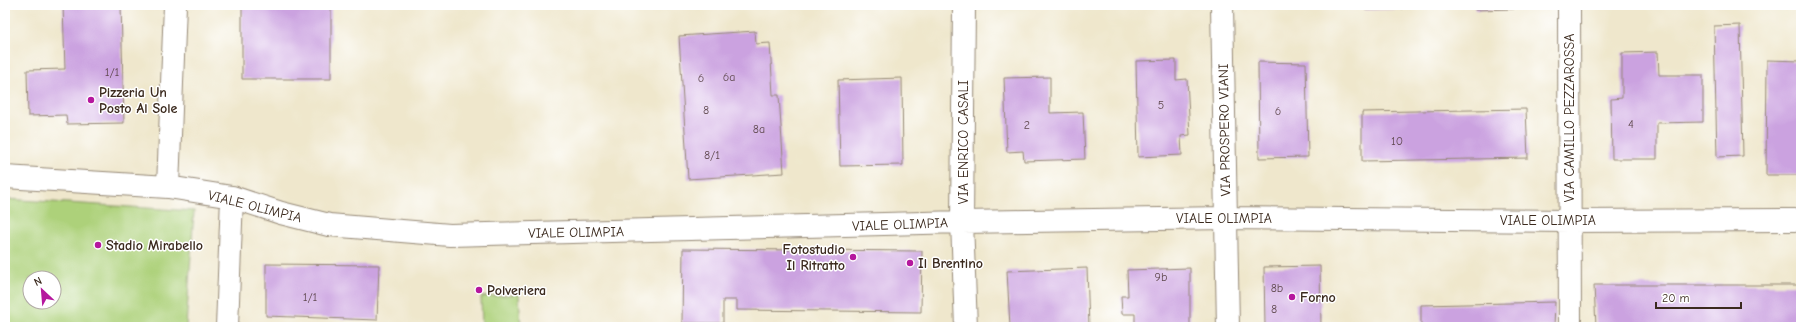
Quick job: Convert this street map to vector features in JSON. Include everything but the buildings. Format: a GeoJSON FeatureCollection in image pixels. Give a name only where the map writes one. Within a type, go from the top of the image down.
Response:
{"type":"FeatureCollection","features":[{"type":"Feature","properties":{"kind":"street"},"geometry":{"type":"LineString","coordinates":[[168,187],[175,5]]}},
{"type":"Feature","properties":{"kind":"street","name":"VIA ENRICO CASALI"},"geometry":{"type":"LineString","coordinates":[[964,5],[962,222],[966,327]]}},
{"type":"Feature","properties":{"kind":"street","name":"VIA PROSPERO VIANI"},"geometry":{"type":"LineString","coordinates":[[1222,5],[1228,327]]}},
{"type":"Feature","properties":{"kind":"street","name":"VIA CAMILLO PEZZAROSSA"},"geometry":{"type":"LineString","coordinates":[[1569,5],[1570,327]]}},
{"type":"Feature","properties":{"kind":"street","name":"VIALE OLIMPIA"},"geometry":{"type":"LineString","coordinates":[[5,177],[168,187],[232,197],[281,213],[329,225],[450,235],[962,222],[1226,218],[1569,221],[1801,220]]}},
{"type":"Feature","properties":{"kind":"street"},"geometry":{"type":"LineString","coordinates":[[226,327],[232,197]]}},
{"type":"Feature","properties":{"kind":"green space","name":"Stadio Mirabello"},"geometry":{"type":"Polygon","coordinates":[[[5,199],[194,211],[186,327],[5,327],[5,199]]]}},
{"type":"Feature","properties":{"kind":"green space"},"geometry":{"type":"Polygon","coordinates":[[[519,294],[521,327],[482,327],[481,297],[519,294]]]}},
{"type":"Feature","properties":{"kind":"place","name":"Pizzeria Un Posto Al Sole"},"geometry":{"type":"Point","coordinates":[91,100]}},
{"type":"Feature","properties":{"kind":"place","name":"Stadio Mirabello"},"geometry":{"type":"Point","coordinates":[98,245]}},
{"type":"Feature","properties":{"kind":"place","name":"Fotostudio Il Ritratto"},"geometry":{"type":"Point","coordinates":[853,257]}},
{"type":"Feature","properties":{"kind":"place","name":"Il Brentino"},"geometry":{"type":"Point","coordinates":[910,263]}},
{"type":"Feature","properties":{"kind":"place","name":"Polveriera"},"geometry":{"type":"Point","coordinates":[479,290]}},
{"type":"Feature","properties":{"kind":"place","name":"Forno"},"geometry":{"type":"Point","coordinates":[1292,297]}}]}
